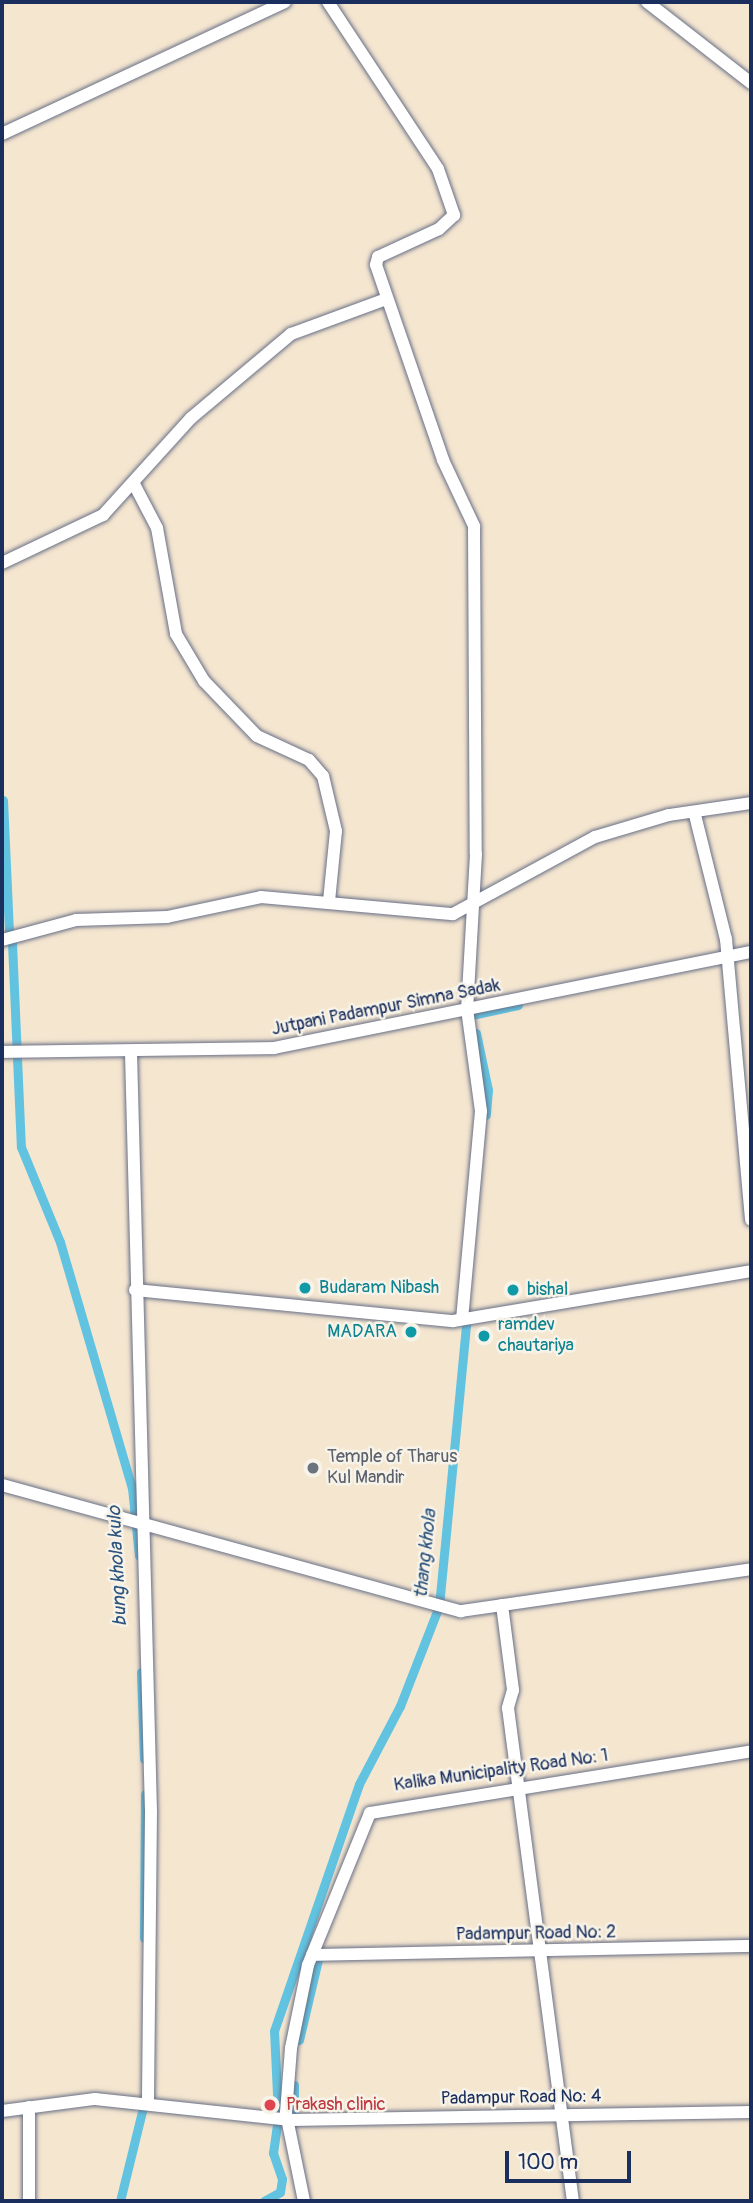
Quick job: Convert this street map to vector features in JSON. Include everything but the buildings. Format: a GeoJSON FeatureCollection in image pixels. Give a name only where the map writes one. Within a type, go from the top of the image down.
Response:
{"type":"FeatureCollection","features":[{"type":"Feature","properties":{"kind":"street"},"geometry":{"type":"LineString","coordinates":[[2,134],[285,2]]}},
{"type":"Feature","properties":{"kind":"street"},"geometry":{"type":"LineString","coordinates":[[328,2],[438,169],[454,215],[439,229],[378,257],[397,338],[416,369],[443,460],[474,526],[476,854],[468,907],[467,1009],[481,1111],[467,1318]]}},
{"type":"Feature","properties":{"kind":"street"},"geometry":{"type":"LineString","coordinates":[[647,2],[751,83]]}},
{"type":"Feature","properties":{"kind":"street"},"geometry":{"type":"LineString","coordinates":[[2,563],[92,521],[135,484],[191,418],[291,334],[386,299]]}},
{"type":"Feature","properties":{"kind":"street"},"geometry":{"type":"LineString","coordinates":[[135,484],[157,528],[176,634],[204,681],[257,736],[309,760],[323,776],[336,831],[329,901]]}},
{"type":"Feature","properties":{"kind":"street"},"geometry":{"type":"LineString","coordinates":[[2,940],[76,920],[167,918],[261,897],[329,901],[436,918],[468,907],[595,837],[669,815],[695,815],[751,803]]}},
{"type":"Feature","properties":{"kind":"street"},"geometry":{"type":"LineString","coordinates":[[695,815],[721,909],[751,1220]]}},
{"type":"Feature","properties":{"kind":"street","name":"Jutpani Padampur Simna Sadak"},"geometry":{"type":"LineString","coordinates":[[12,1052],[131,1053],[274,1048],[467,1009],[727,963],[751,952]]}},
{"type":"Feature","properties":{"kind":"street"},"geometry":{"type":"LineString","coordinates":[[131,1053],[138,1522],[151,1811],[148,2103]]}},
{"type":"Feature","properties":{"kind":"street"},"geometry":{"type":"LineString","coordinates":[[135,1290],[467,1318],[751,1271]]}},
{"type":"Feature","properties":{"kind":"street"},"geometry":{"type":"LineString","coordinates":[[2,1485],[461,1611],[751,1569]]}},
{"type":"Feature","properties":{"kind":"street"},"geometry":{"type":"LineString","coordinates":[[502,1605],[513,1690],[508,1708],[523,1785],[573,2201]]}},
{"type":"Feature","properties":{"kind":"street","name":"Kalika Municipality Road No: 1"},"geometry":{"type":"LineString","coordinates":[[304,2201],[287,2077],[317,1955],[370,1813],[523,1785],[751,1751]]}},
{"type":"Feature","properties":{"kind":"street","name":"Padampur Road No: 2"},"geometry":{"type":"LineString","coordinates":[[317,1955],[751,1946]]}},
{"type":"Feature","properties":{"kind":"street","name":"Padampur Road No: 4"},"geometry":{"type":"LineString","coordinates":[[2,2111],[124,2100],[195,2114],[291,2120],[751,2112]]}},
{"type":"Feature","properties":{"kind":"street"},"geometry":{"type":"LineString","coordinates":[[29,2107],[29,2201]]}},
{"type":"Feature","properties":{"kind":"waterway","name":"bung khola kulo"},"geometry":{"type":"LineString","coordinates":[[3,800],[9,933]]}},
{"type":"Feature","properties":{"kind":"waterway","name":"bung khola kulo"},"geometry":{"type":"LineString","coordinates":[[12,943],[21,1147],[60,1242],[132,1488],[139,1556]]}},
{"type":"Feature","properties":{"kind":"waterway"},"geometry":{"type":"LineString","coordinates":[[472,1015],[518,1005]]}},
{"type":"Feature","properties":{"kind":"waterway","name":"thang khola"},"geometry":{"type":"LineString","coordinates":[[476,1033],[488,1090],[486,1115]]}},
{"type":"Feature","properties":{"kind":"waterway","name":"thang khola"},"geometry":{"type":"LineString","coordinates":[[278,2115],[274,2031],[359,1784],[400,1706],[439,1606],[467,1314]]}},
{"type":"Feature","properties":{"kind":"waterway","name":"bung khola kulo"},"geometry":{"type":"LineString","coordinates":[[141,1672],[144,1759]]}},
{"type":"Feature","properties":{"kind":"waterway","name":"bung khola kulo"},"geometry":{"type":"LineString","coordinates":[[144,1938],[145,1794]]}},
{"type":"Feature","properties":{"kind":"waterway"},"geometry":{"type":"LineString","coordinates":[[299,2040],[320,1951]]}},
{"type":"Feature","properties":{"kind":"waterway"},"geometry":{"type":"LineString","coordinates":[[294,2085],[294,2118]]}},
{"type":"Feature","properties":{"kind":"waterway","name":"bung khola kulo"},"geometry":{"type":"LineString","coordinates":[[120,2201],[145,2099]]}},
{"type":"Feature","properties":{"kind":"waterway"},"geometry":{"type":"LineString","coordinates":[[264,2201],[280,2192],[282,2179],[273,2153],[277,2125]]}},
{"type":"Feature","properties":{"kind":"place","name":"Budaram Nibash"},"geometry":{"type":"Point","coordinates":[305,1288]}},
{"type":"Feature","properties":{"kind":"place","name":"bishal"},"geometry":{"type":"Point","coordinates":[513,1290]}},
{"type":"Feature","properties":{"kind":"place","name":"MADARA"},"geometry":{"type":"Point","coordinates":[411,1332]}},
{"type":"Feature","properties":{"kind":"place","name":"ramdev chautariya"},"geometry":{"type":"Point","coordinates":[484,1336]}},
{"type":"Feature","properties":{"kind":"place","name":"Temple of Tharus Kul Mandir"},"geometry":{"type":"Point","coordinates":[313,1468]}},
{"type":"Feature","properties":{"kind":"place","name":"Prakash clinic"},"geometry":{"type":"Point","coordinates":[270,2105]}}]}
